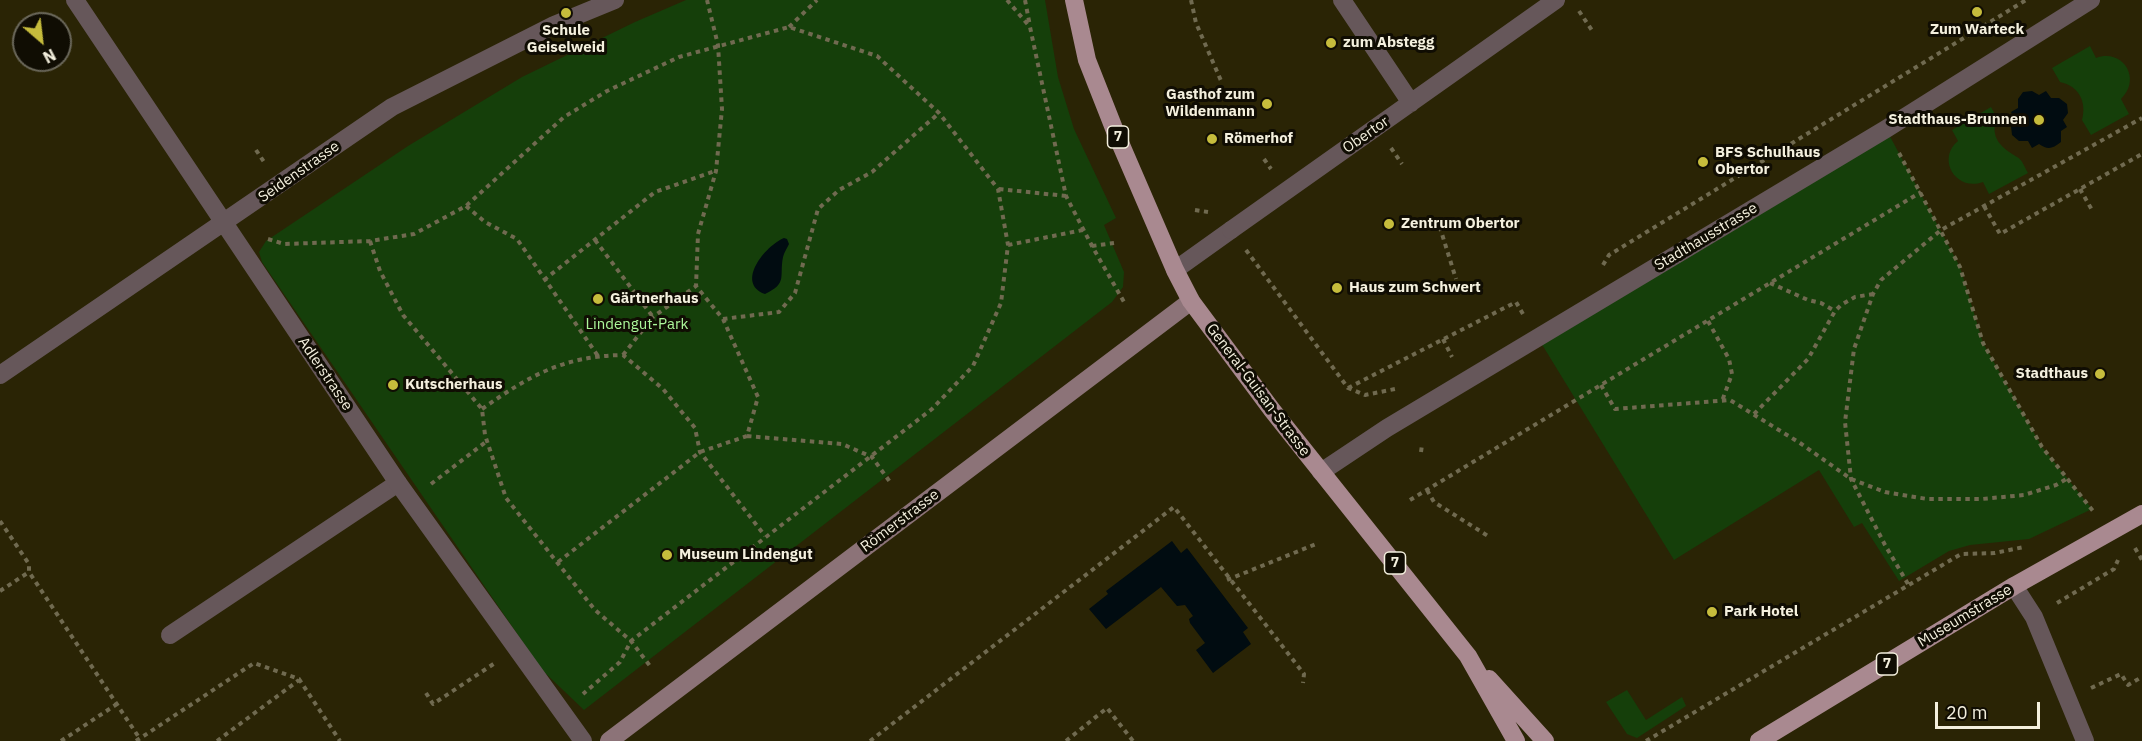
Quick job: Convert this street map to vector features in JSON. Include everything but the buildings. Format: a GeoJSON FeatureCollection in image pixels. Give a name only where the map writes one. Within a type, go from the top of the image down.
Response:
{"type":"FeatureCollection","features":[{"type":"Feature","properties":{"kind":"main road","name":"General-Guisan-Strasse"},"geometry":{"type":"LineString","coordinates":[[1074,0],[1087,60],[1115,131],[1175,270],[1191,301],[1321,472],[1357,514],[1468,656],[1516,741]]}},
{"type":"Feature","properties":{"kind":"main road","name":"Römerstrasse"},"geometry":{"type":"LineString","coordinates":[[609,741],[1191,301]]}},
{"type":"Feature","properties":{"kind":"main road","name":"Museumstrasse"},"geometry":{"type":"LineString","coordinates":[[1759,741],[2014,586],[2142,514]]}},
{"type":"Feature","properties":{"kind":"main road","name":"7"},"geometry":{"type":"LineString","coordinates":[[1468,656],[1545,741]]}},
{"type":"Feature","properties":{"kind":"street","name":"Adlerstrasse"},"geometry":{"type":"LineString","coordinates":[[75,0],[398,483],[583,741]]}},
{"type":"Feature","properties":{"kind":"street","name":"Seidenstrasse"},"geometry":{"type":"LineString","coordinates":[[0,375],[392,107],[554,25],[615,0]]}},
{"type":"Feature","properties":{"kind":"street"},"geometry":{"type":"LineString","coordinates":[[1342,0],[1411,104]]}},
{"type":"Feature","properties":{"kind":"street","name":"Obertor"},"geometry":{"type":"LineString","coordinates":[[1175,270],[1556,0]]}},
{"type":"Feature","properties":{"kind":"street","name":"Stadthausstrasse"},"geometry":{"type":"LineString","coordinates":[[1321,472],[1388,429],[1886,129],[2091,0]]}},
{"type":"Feature","properties":{"kind":"street"},"geometry":{"type":"LineString","coordinates":[[170,635],[398,483]]}},
{"type":"Feature","properties":{"kind":"street"},"geometry":{"type":"LineString","coordinates":[[2014,586],[2034,617],[2085,741]]}},
{"type":"Feature","properties":{"kind":"path"},"geometry":{"type":"LineString","coordinates":[[706,0],[718,45],[722,109],[716,171],[698,234],[696,286],[723,319],[758,397],[747,436]]}},
{"type":"Feature","properties":{"kind":"path"},"geometry":{"type":"LineString","coordinates":[[262,237],[284,244],[370,241],[414,234],[466,206],[564,117],[607,92],[679,57],[789,27],[817,0]]}},
{"type":"Feature","properties":{"kind":"path"},"geometry":{"type":"LineString","coordinates":[[1007,0],[1030,27]]}},
{"type":"Feature","properties":{"kind":"path"},"geometry":{"type":"LineString","coordinates":[[1025,0],[1066,196],[1124,302]]}},
{"type":"Feature","properties":{"kind":"path"},"geometry":{"type":"LineString","coordinates":[[1191,0],[1196,22],[1222,83]]}},
{"type":"Feature","properties":{"kind":"path"},"geometry":{"type":"LineString","coordinates":[[1603,266],[1609,255],[2026,0]]}},
{"type":"Feature","properties":{"kind":"path"},"geometry":{"type":"LineString","coordinates":[[1577,8],[1593,32]]}},
{"type":"Feature","properties":{"kind":"path"},"geometry":{"type":"LineString","coordinates":[[562,713],[620,662],[631,641],[932,409],[973,366],[1001,303],[1008,245],[998,189],[939,113],[878,56],[789,27]]}},
{"type":"Feature","properties":{"kind":"path"},"geometry":{"type":"LineString","coordinates":[[723,319],[779,312],[795,293],[819,209],[839,190],[872,172],[939,113]]}},
{"type":"Feature","properties":{"kind":"path"},"geometry":{"type":"LineString","coordinates":[[1908,584],[1851,478],[1845,422],[1854,349],[1873,294],[1881,280],[1941,230],[2142,119]]}},
{"type":"Feature","properties":{"kind":"path"},"geometry":{"type":"LineString","coordinates":[[1886,129],[1960,267],[1983,343],[2042,447],[2095,514]]}},
{"type":"Feature","properties":{"kind":"path"},"geometry":{"type":"LineString","coordinates":[[1984,206],[2000,234],[2142,154]]}},
{"type":"Feature","properties":{"kind":"path"},"geometry":{"type":"LineString","coordinates":[[544,280],[655,192],[716,171]]}},
{"type":"Feature","properties":{"kind":"path"},"geometry":{"type":"LineString","coordinates":[[1706,187],[1710,193]]}},
{"type":"Feature","properties":{"kind":"path"},"geometry":{"type":"LineString","coordinates":[[998,189],[1066,196]]}},
{"type":"Feature","properties":{"kind":"path"},"geometry":{"type":"LineString","coordinates":[[2080,189],[2092,210]]}},
{"type":"Feature","properties":{"kind":"path"},"geometry":{"type":"LineString","coordinates":[[1410,500],[1921,192]]}},
{"type":"Feature","properties":{"kind":"path"},"geometry":{"type":"LineString","coordinates":[[466,206],[485,222],[517,239],[598,356]]}},
{"type":"Feature","properties":{"kind":"path"},"geometry":{"type":"LineString","coordinates":[[1437,218],[1456,279]]}},
{"type":"Feature","properties":{"kind":"path"},"geometry":{"type":"LineString","coordinates":[[1008,245],[1083,230]]}},
{"type":"Feature","properties":{"kind":"path"},"geometry":{"type":"LineString","coordinates":[[1231,230],[1348,388],[1365,395]]}},
{"type":"Feature","properties":{"kind":"path"},"geometry":{"type":"LineString","coordinates":[[595,240],[653,317]]}},
{"type":"Feature","properties":{"kind":"path"},"geometry":{"type":"LineString","coordinates":[[370,241],[380,271],[403,315],[482,409],[487,441],[506,498],[595,610],[631,641],[650,666]]}},
{"type":"Feature","properties":{"kind":"path"},"geometry":{"type":"LineString","coordinates":[[1092,246],[1114,243]]}},
{"type":"Feature","properties":{"kind":"path"},"geometry":{"type":"LineString","coordinates":[[1770,283],[1808,300],[1821,303],[1835,311]]}},
{"type":"Feature","properties":{"kind":"path"},"geometry":{"type":"LineString","coordinates":[[622,355],[653,317],[696,286]]}},
{"type":"Feature","properties":{"kind":"path"},"geometry":{"type":"LineString","coordinates":[[1754,414],[1808,359],[1835,311],[1855,297],[1873,294]]}},
{"type":"Feature","properties":{"kind":"path"},"geometry":{"type":"LineString","coordinates":[[1348,388],[1516,302],[1526,320]]}},
{"type":"Feature","properties":{"kind":"path"},"geometry":{"type":"LineString","coordinates":[[1475,317],[1478,322]]}},
{"type":"Feature","properties":{"kind":"path"},"geometry":{"type":"LineString","coordinates":[[1708,321],[1730,359],[1732,374],[1722,401]]}},
{"type":"Feature","properties":{"kind":"path"},"geometry":{"type":"LineString","coordinates":[[1443,339],[1454,362]]}},
{"type":"Feature","properties":{"kind":"path"},"geometry":{"type":"LineString","coordinates":[[482,409],[518,384],[560,364],[598,356],[622,355],[663,389],[695,428],[700,452],[765,536]]}},
{"type":"Feature","properties":{"kind":"path"},"geometry":{"type":"LineString","coordinates":[[1601,385],[1615,408],[1730,400],[1851,478],[1885,492],[1927,499],[1982,499],[2024,495],[2056,485],[2068,478]]}},
{"type":"Feature","properties":{"kind":"path"},"geometry":{"type":"LineString","coordinates":[[558,562],[700,452],[747,436],[842,444],[872,457],[890,482]]}},
{"type":"Feature","properties":{"kind":"path"},"geometry":{"type":"LineString","coordinates":[[410,500],[487,441]]}},
{"type":"Feature","properties":{"kind":"path"},"geometry":{"type":"LineString","coordinates":[[1421,452],[1422,445]]}},
{"type":"Feature","properties":{"kind":"path"},"geometry":{"type":"LineString","coordinates":[[1427,490],[1434,502],[1488,536]]}},
{"type":"Feature","properties":{"kind":"path"},"geometry":{"type":"LineString","coordinates":[[870,741],[1174,507],[1228,580],[1304,674],[1303,683]]}},
{"type":"Feature","properties":{"kind":"path"},"geometry":{"type":"LineString","coordinates":[[0,521],[29,564],[29,572],[117,704],[138,740],[254,663],[299,679],[340,741]]}},
{"type":"Feature","properties":{"kind":"path"},"geometry":{"type":"LineString","coordinates":[[1228,580],[1316,544]]}},
{"type":"Feature","properties":{"kind":"path"},"geometry":{"type":"LineString","coordinates":[[1646,741],[1961,554],[1995,553],[2035,545]]}},
{"type":"Feature","properties":{"kind":"path"},"geometry":{"type":"LineString","coordinates":[[0,591],[29,572]]}},
{"type":"Feature","properties":{"kind":"path"},"geometry":{"type":"LineString","coordinates":[[426,693],[433,704],[516,650]]}},
{"type":"Feature","properties":{"kind":"path"},"geometry":{"type":"LineString","coordinates":[[2088,689],[2121,674],[2128,685],[2142,677]]}},
{"type":"Feature","properties":{"kind":"path"},"geometry":{"type":"LineString","coordinates":[[217,741],[299,679]]}},
{"type":"Feature","properties":{"kind":"path"},"geometry":{"type":"LineString","coordinates":[[61,741],[117,704]]}},
{"type":"Feature","properties":{"kind":"path"},"geometry":{"type":"LineString","coordinates":[[1066,741],[1107,708],[1133,741]]}},
{"type":"Feature","properties":{"kind":"green space","name":"Lindengut-Park"},"geometry":{"type":"Polygon","coordinates":[[[686,0],[1045,0],[1058,77],[1074,129],[1116,218],[1104,225],[1124,272],[1123,287],[1112,302],[584,710],[542,670],[262,262],[259,252],[266,241],[408,146],[522,77],[686,0]]]}},
{"type":"Feature","properties":{"kind":"green space"},"geometry":{"type":"Polygon","coordinates":[[[2090,46],[2096,58],[2106,56],[2121,61],[2126,67],[2130,83],[2121,99],[2129,114],[2091,135],[2082,120],[2083,107],[2080,96],[2072,87],[2060,82],[2052,68],[2090,46]]]}},
{"type":"Feature","properties":{"kind":"green space"},"geometry":{"type":"Polygon","coordinates":[[[1991,107],[1997,118],[1995,131],[1998,142],[2020,160],[2028,173],[1989,194],[1983,182],[1973,184],[1957,178],[1949,165],[1949,156],[1958,141],[1952,130],[1991,107]]]}},
{"type":"Feature","properties":{"kind":"green space"},"geometry":{"type":"Polygon","coordinates":[[[1886,129],[1960,267],[1983,343],[2042,447],[2092,509],[2029,539],[1970,545],[1949,551],[1899,581],[1862,523],[1854,527],[1819,470],[1674,560],[1538,338],[1886,129]]]}},
{"type":"Feature","properties":{"kind":"green space"},"geometry":{"type":"Polygon","coordinates":[[[1627,690],[1646,720],[1682,697],[1686,706],[1637,738],[1627,734],[1606,702],[1627,690]]]}},
{"type":"Feature","properties":{"kind":"shaded area","name":"Stadthaus-Brunnen"},"geometry":{"type":"Polygon","coordinates":[[[2032,91],[2039,95],[2046,91],[2051,98],[2059,98],[2067,104],[2068,113],[2063,120],[2067,127],[2061,131],[2061,142],[2052,147],[2048,148],[2039,144],[2032,148],[2028,141],[2019,141],[2012,135],[2011,126],[2015,119],[2011,112],[2018,108],[2018,99],[2023,92],[2032,91]]]}},
{"type":"Feature","properties":{"kind":"shaded area"},"geometry":{"type":"Polygon","coordinates":[[[784,238],[789,244],[783,257],[780,283],[765,294],[756,289],[753,282],[756,265],[776,242],[784,238]]]}},
{"type":"Feature","properties":{"kind":"shaded area"},"geometry":{"type":"Polygon","coordinates":[[[1172,541],[1181,553],[1187,548],[1248,628],[1243,632],[1251,644],[1213,673],[1196,650],[1205,643],[1190,623],[1189,619],[1193,616],[1185,605],[1177,606],[1161,587],[1106,629],[1089,609],[1108,594],[1106,591],[1172,541]]]}},
{"type":"Feature","properties":{"kind":"place","name":"Zum Warteck"},"geometry":{"type":"Point","coordinates":[1977,12]}},
{"type":"Feature","properties":{"kind":"place","name":"Schule Geiselweid"},"geometry":{"type":"Point","coordinates":[566,13]}},
{"type":"Feature","properties":{"kind":"place","name":"zum Abstegg"},"geometry":{"type":"Point","coordinates":[1331,43]}},
{"type":"Feature","properties":{"kind":"place","name":"Gasthof zum Wildenmann"},"geometry":{"type":"Point","coordinates":[1267,104]}},
{"type":"Feature","properties":{"kind":"place","name":"Stadthaus-Brunnen"},"geometry":{"type":"Point","coordinates":[2039,120]}},
{"type":"Feature","properties":{"kind":"place","name":"Römerhof"},"geometry":{"type":"Point","coordinates":[1212,139]}},
{"type":"Feature","properties":{"kind":"place","name":"BFS Schulhaus Obertor"},"geometry":{"type":"Point","coordinates":[1703,162]}},
{"type":"Feature","properties":{"kind":"place","name":"Zentrum Obertor"},"geometry":{"type":"Point","coordinates":[1389,224]}},
{"type":"Feature","properties":{"kind":"place","name":"Haus zum Schwert"},"geometry":{"type":"Point","coordinates":[1337,288]}},
{"type":"Feature","properties":{"kind":"place","name":"Gärtnerhaus"},"geometry":{"type":"Point","coordinates":[598,299]}},
{"type":"Feature","properties":{"kind":"place","name":"Stadthaus"},"geometry":{"type":"Point","coordinates":[2100,374]}},
{"type":"Feature","properties":{"kind":"place","name":"Kutscherhaus"},"geometry":{"type":"Point","coordinates":[393,385]}},
{"type":"Feature","properties":{"kind":"place","name":"Museum Lindengut"},"geometry":{"type":"Point","coordinates":[667,555]}},
{"type":"Feature","properties":{"kind":"place","name":"Park Hotel"},"geometry":{"type":"Point","coordinates":[1712,612]}}]}
